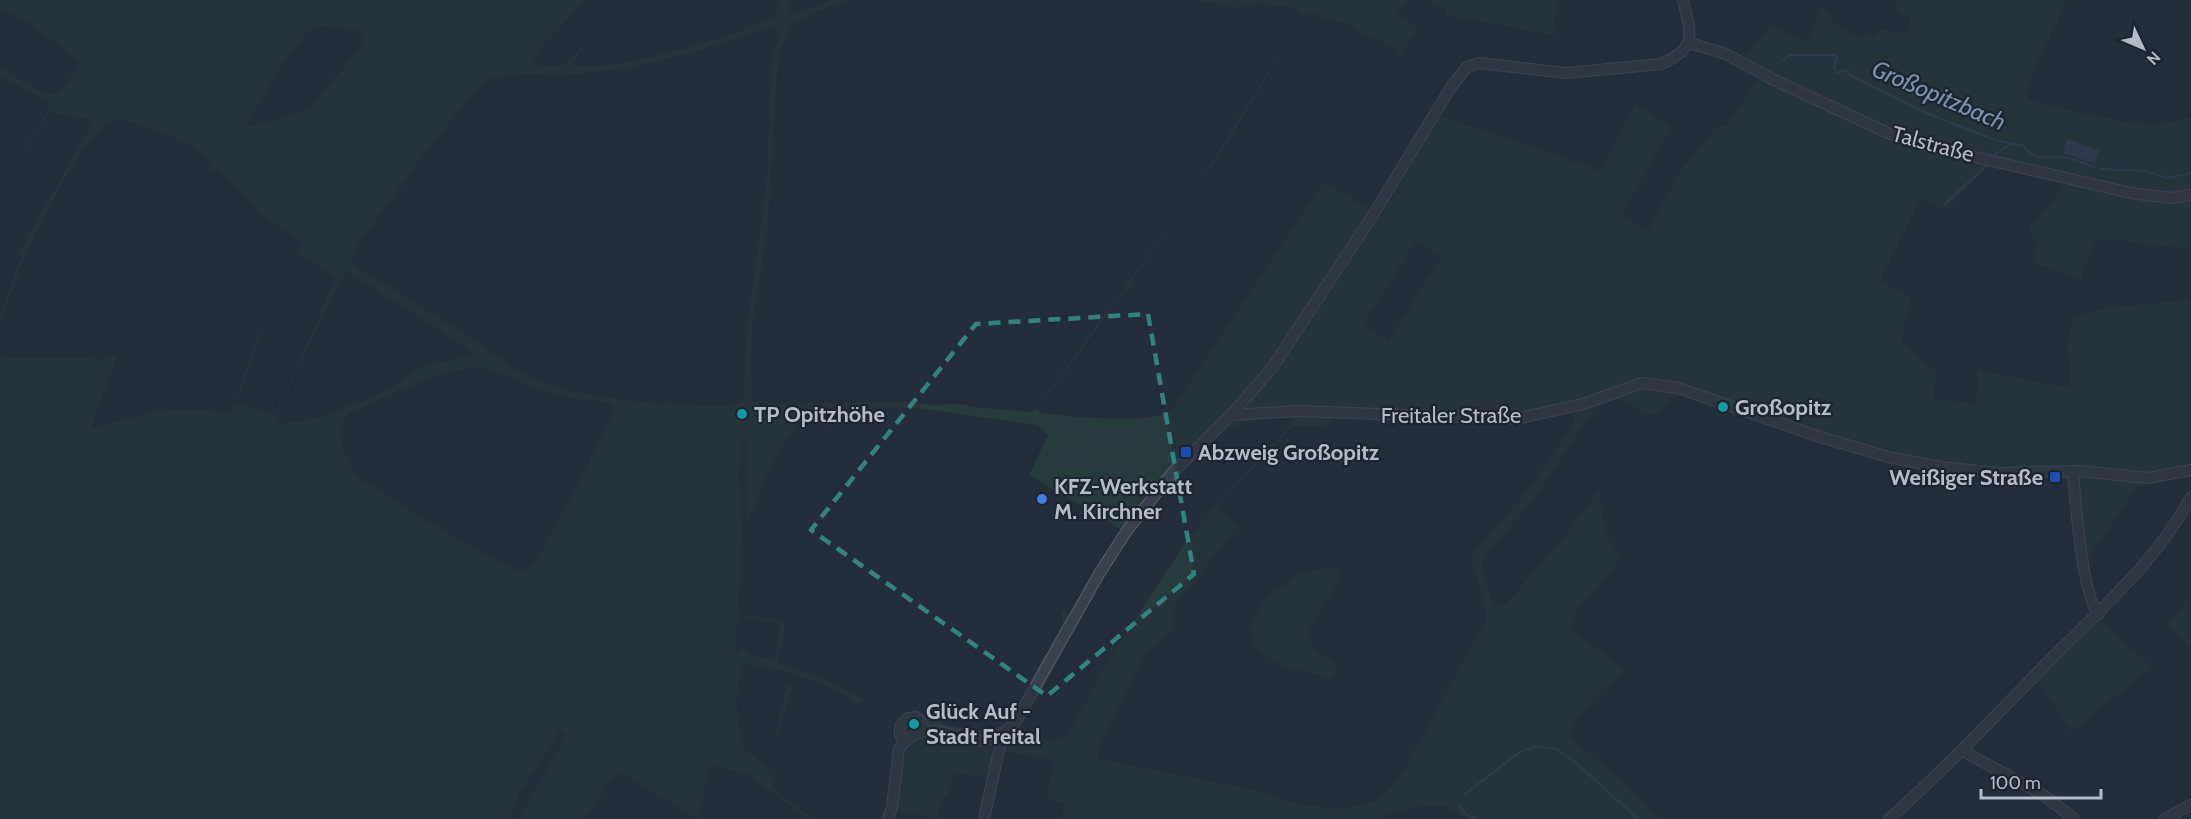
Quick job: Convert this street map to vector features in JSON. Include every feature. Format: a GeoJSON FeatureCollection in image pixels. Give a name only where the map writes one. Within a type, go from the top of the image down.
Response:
{"type":"FeatureCollection","features":[{"type":"Feature","properties":{"kind":"street"},"geometry":{"type":"LineString","coordinates":[[892,818],[895,767],[899,749],[904,742],[925,731],[980,740],[998,738],[1017,719],[1093,584],[1126,532],[1172,473],[1231,415],[1285,350],[1373,215],[1451,87],[1467,67],[1479,63],[1566,73],[1647,66],[1674,57],[1689,43],[1691,36],[1683,0]]}},
{"type":"Feature","properties":{"kind":"street","name":"Talstraße"},"geometry":{"type":"LineString","coordinates":[[1689,43],[1726,54],[1772,79],[1888,133],[1940,149],[2132,193],[2170,198],[2191,195]]}},
{"type":"Feature","properties":{"kind":"street","name":"Freitaler Straße"},"geometry":{"type":"LineString","coordinates":[[1231,415],[1298,411],[1515,419],[1583,404],[1642,383],[1678,388],[1820,437],[1912,463],[1999,473],[2073,471],[2148,478],[2191,470]]}},
{"type":"Feature","properties":{"kind":"street"},"geometry":{"type":"LineString","coordinates":[[2073,471],[2088,584],[2093,608],[2099,614]]}},
{"type":"Feature","properties":{"kind":"street"},"geometry":{"type":"LineString","coordinates":[[1889,819],[1963,751],[2147,563],[2191,497]]}},
{"type":"Feature","properties":{"kind":"street"},"geometry":{"type":"LineString","coordinates":[[904,742],[900,735],[900,726],[908,718],[916,717],[922,723],[925,731]]}},
{"type":"Feature","properties":{"kind":"street"},"geometry":{"type":"LineString","coordinates":[[984,819],[1000,746],[998,738]]}},
{"type":"Feature","properties":{"kind":"street"},"geometry":{"type":"LineString","coordinates":[[1963,751],[2045,796],[2074,819]]}},
{"type":"Feature","properties":{"kind":"street"},"geometry":{"type":"LineString","coordinates":[[2164,819],[2191,805]]}},
{"type":"Feature","properties":{"kind":"highlighted area"},"geometry":{"type":"Polygon","coordinates":[[[1148,314],[1194,574],[1047,696],[811,530],[976,324],[1148,314]]]}},
{"type":"Feature","properties":{"kind":"green space"},"geometry":{"type":"Polygon","coordinates":[[[0,0],[586,0],[537,52],[532,63],[535,67],[563,66],[590,38],[574,62],[576,65],[594,66],[618,63],[706,42],[775,16],[781,0],[788,0],[789,13],[793,15],[832,0],[853,0],[817,11],[793,24],[782,45],[776,83],[768,223],[752,329],[751,395],[753,401],[763,404],[907,402],[933,405],[964,404],[970,407],[1032,412],[1035,411],[1193,192],[1302,17],[1297,9],[1284,6],[1249,5],[1242,6],[1238,11],[1235,6],[1194,0],[1407,0],[1396,16],[1418,27],[1399,57],[1398,48],[1364,35],[1353,26],[1306,12],[1223,150],[1134,278],[1133,287],[1123,292],[1038,408],[1040,413],[1131,419],[1163,414],[1172,409],[1324,181],[1381,217],[1439,116],[1601,171],[1635,104],[1671,127],[1621,216],[1648,231],[1681,170],[1718,125],[1726,127],[1759,78],[1743,59],[1770,26],[1807,41],[1822,7],[1839,27],[1850,33],[1876,36],[1879,29],[1907,34],[1911,18],[1897,13],[1897,0],[2067,0],[2026,88],[2029,99],[2036,103],[2136,124],[2159,125],[2191,117],[2191,256],[2189,249],[2115,240],[2094,240],[2081,278],[2032,262],[2037,246],[2029,229],[2068,181],[1991,164],[1946,211],[1921,198],[1880,281],[1911,297],[1901,341],[1936,372],[1934,398],[1976,404],[1978,370],[2070,388],[2068,343],[2072,318],[2106,308],[2191,300],[2191,474],[2139,485],[2092,552],[2069,578],[2078,562],[2068,483],[2060,477],[2001,478],[1926,471],[1819,442],[1681,395],[1670,399],[1655,414],[1639,410],[1628,402],[1615,400],[1594,410],[1531,503],[1486,554],[1481,564],[1493,603],[1497,608],[1506,604],[1567,534],[1599,490],[1606,534],[1620,560],[1577,610],[1571,628],[1624,670],[1583,711],[1572,730],[1571,738],[1627,785],[1659,819],[1468,819],[1447,807],[1433,806],[1393,812],[1382,819],[1062,819],[1066,803],[1050,800],[1047,795],[1055,761],[1007,751],[1009,737],[1018,729],[1012,722],[999,732],[984,736],[931,728],[916,713],[912,713],[916,712],[955,726],[978,731],[997,729],[1005,723],[1023,697],[1063,622],[1062,610],[1070,615],[1122,530],[1029,475],[1048,435],[1038,425],[917,408],[818,410],[803,418],[783,444],[765,479],[748,523],[746,478],[748,438],[741,438],[739,475],[743,535],[735,656],[744,648],[747,654],[775,660],[781,623],[745,617],[745,615],[786,622],[778,662],[838,685],[894,718],[907,715],[897,721],[863,700],[855,705],[833,689],[805,677],[748,664],[741,670],[736,706],[743,747],[772,776],[772,788],[813,819],[808,819],[748,774],[710,764],[698,819],[617,770],[584,819],[524,819],[520,816],[567,735],[560,730],[521,791],[508,819],[0,819],[0,357],[106,359],[118,354],[92,424],[94,428],[154,411],[200,410],[230,414],[254,346],[302,242],[263,216],[217,168],[207,171],[210,163],[194,148],[136,123],[111,122],[101,129],[89,143],[49,207],[23,261],[0,326],[0,315],[21,257],[18,254],[94,120],[49,112],[0,192],[50,105],[48,101],[0,76],[0,68],[46,94],[53,94],[67,84],[81,62],[30,24],[0,8],[0,0]],[[317,26],[300,41],[280,69],[248,123],[250,127],[310,109],[363,44],[364,38],[361,29],[317,26]],[[773,27],[701,50],[631,68],[560,76],[527,74],[491,77],[471,96],[415,166],[352,254],[353,261],[358,268],[535,380],[577,392],[635,401],[694,405],[738,404],[743,400],[747,328],[767,177],[771,66],[779,34],[773,27]],[[1416,241],[1362,325],[1388,341],[1442,257],[1416,241]],[[298,253],[268,316],[236,403],[275,416],[336,277],[298,253]],[[346,270],[293,377],[276,421],[279,423],[300,422],[327,415],[390,389],[420,367],[472,356],[471,351],[346,270]],[[477,367],[445,372],[349,413],[340,426],[343,448],[354,475],[453,537],[520,572],[527,572],[536,563],[615,412],[615,406],[610,403],[550,393],[503,373],[477,367]],[[1571,414],[1512,423],[1341,417],[1335,419],[1330,427],[1294,426],[1217,507],[1237,527],[1174,606],[1172,632],[1146,654],[1099,747],[1099,759],[1249,789],[1302,805],[1340,809],[1377,801],[1393,786],[1406,767],[1487,618],[1481,588],[1471,561],[1473,552],[1535,483],[1575,420],[1571,414]],[[1271,418],[1241,424],[1219,436],[1169,487],[1144,518],[1080,618],[1024,724],[1024,730],[1045,740],[1056,741],[1067,738],[1108,661],[1185,543],[1216,505],[1291,424],[1293,418],[1271,418]]]}},
{"type":"Feature","properties":{"kind":"green space"},"geometry":{"type":"Polygon","coordinates":[[[1428,0],[1558,0],[1553,35],[1447,15],[1444,8],[1428,0]]]}},
{"type":"Feature","properties":{"kind":"green space"},"geometry":{"type":"Polygon","coordinates":[[[1329,567],[1339,570],[1341,578],[1307,633],[1316,651],[1337,665],[1334,676],[1331,678],[1280,666],[1256,648],[1251,634],[1251,624],[1263,600],[1301,573],[1329,567]]]}},
{"type":"Feature","properties":{"kind":"green space"},"geometry":{"type":"Polygon","coordinates":[[[2191,597],[2191,647],[2166,625],[2191,597]]]}},
{"type":"Feature","properties":{"kind":"green space"},"geometry":{"type":"Polygon","coordinates":[[[2098,618],[2152,667],[2072,731],[2037,678],[2098,618]]]}},
{"type":"Feature","properties":{"kind":"green space"},"geometry":{"type":"Polygon","coordinates":[[[786,686],[793,686],[773,748],[786,686]]]}},
{"type":"Feature","properties":{"kind":"green space"},"geometry":{"type":"Polygon","coordinates":[[[941,736],[991,747],[993,753],[988,778],[953,773],[947,797],[942,797],[938,819],[901,812],[896,808],[903,760],[915,743],[926,738],[941,736]]]}},
{"type":"Feature","properties":{"kind":"water"},"geometry":{"type":"Polygon","coordinates":[[[2067,139],[2099,150],[2095,163],[2063,153],[2067,139]]]}},
{"type":"Feature","properties":{"kind":"waterway","name":"Großopitzbach"},"geometry":{"type":"LineString","coordinates":[[1783,60],[1790,55],[1834,55],[1837,57],[1834,67],[1837,73],[1848,70],[1849,75],[1931,115],[1995,140],[2024,146],[2032,155],[2066,158],[2095,167]]}},
{"type":"Feature","properties":{"kind":"waterway"},"geometry":{"type":"LineString","coordinates":[[1995,154],[2013,143]]}},
{"type":"Feature","properties":{"kind":"waterway"},"geometry":{"type":"LineString","coordinates":[[1944,205],[1988,164]]}},
{"type":"Feature","properties":{"kind":"waterway","name":"Großopitzbach"},"geometry":{"type":"LineString","coordinates":[[2101,169],[2145,171],[2167,178],[2191,173]]}},
{"type":"Feature","properties":{"kind":"waterway"},"geometry":{"type":"LineString","coordinates":[[1039,669],[1046,656]]}},
{"type":"Feature","properties":{"kind":"waterway"},"geometry":{"type":"LineString","coordinates":[[931,723],[978,732],[997,729],[1005,725]]}},
{"type":"Feature","properties":{"kind":"waterway"},"geometry":{"type":"LineString","coordinates":[[1465,794],[1520,752],[1536,746],[1556,749],[1574,761],[1638,819]]}},
{"type":"Feature","properties":{"kind":"waterway"},"geometry":{"type":"LineString","coordinates":[[1460,806],[1465,814],[1476,819]]}},
{"type":"Feature","properties":{"kind":"place","name":"Großopitz"},"geometry":{"type":"Point","coordinates":[1723,407]}},
{"type":"Feature","properties":{"kind":"place","name":"TP Opitzhöhe"},"geometry":{"type":"Point","coordinates":[742,414]}},
{"type":"Feature","properties":{"kind":"place","name":"Abzweig Großopitz"},"geometry":{"type":"Point","coordinates":[1186,452]}},
{"type":"Feature","properties":{"kind":"place","name":"Weißiger Straße"},"geometry":{"type":"Point","coordinates":[2055,477]}},
{"type":"Feature","properties":{"kind":"place","name":"KFZ-Werkstatt M. Kirchner"},"geometry":{"type":"Point","coordinates":[1042,499]}},
{"type":"Feature","properties":{"kind":"place","name":"Glück Auf - Stadt Freital"},"geometry":{"type":"Point","coordinates":[914,724]}}]}
